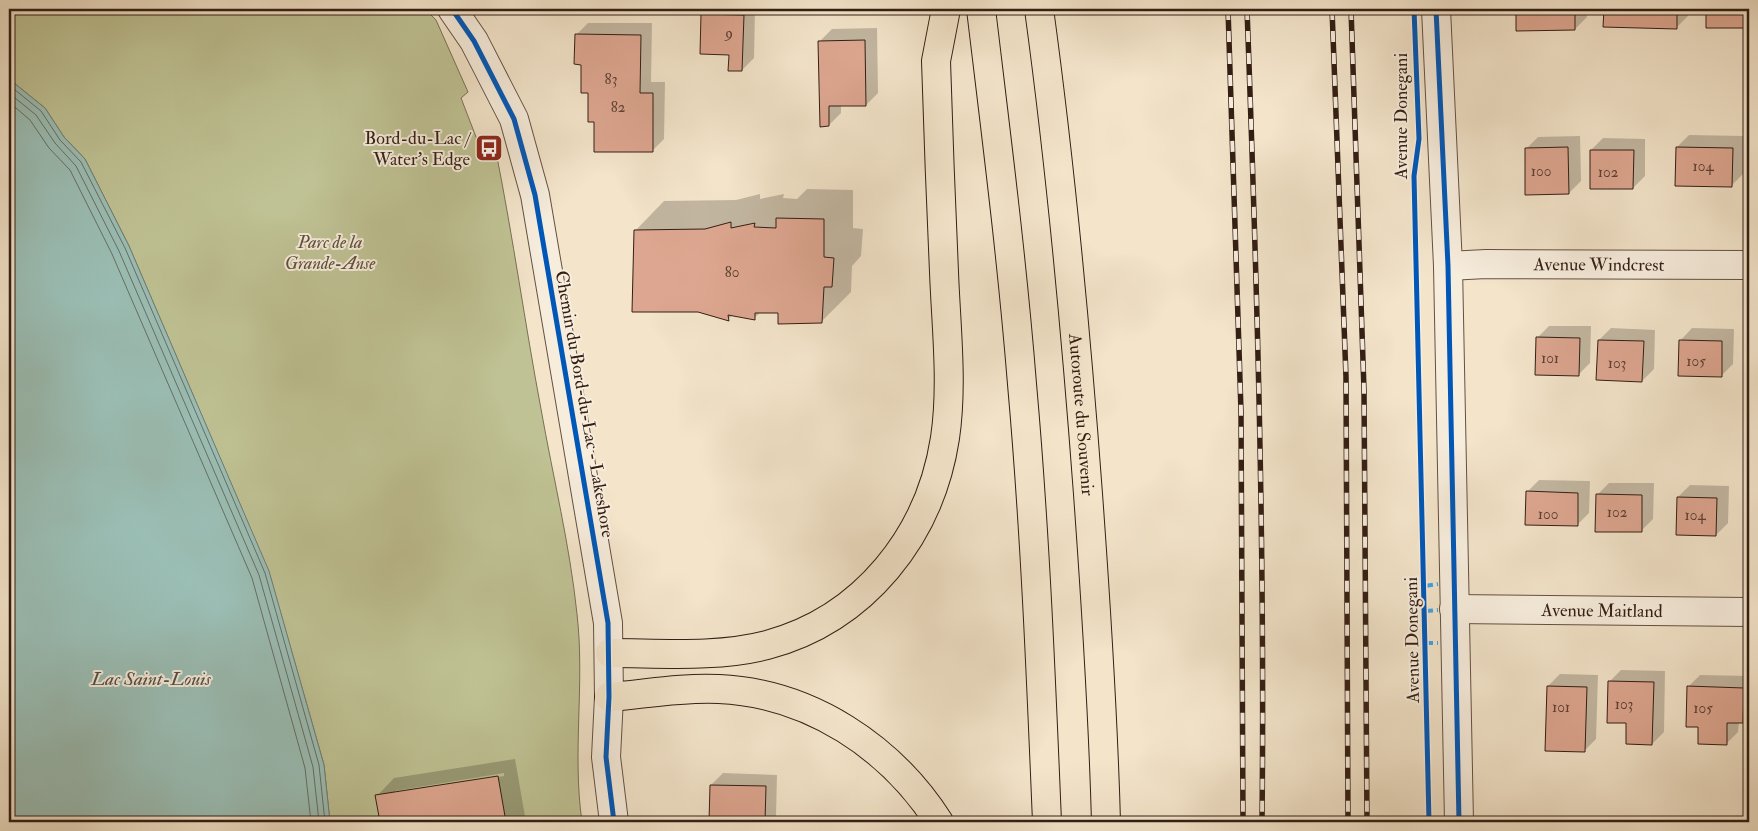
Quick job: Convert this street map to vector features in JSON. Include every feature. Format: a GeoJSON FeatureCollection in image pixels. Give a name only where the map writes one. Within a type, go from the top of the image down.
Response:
{"type":"FeatureCollection","features":[{"type":"Feature","properties":{"kind":"highway"},"geometry":{"type":"LineString","coordinates":[[610,652],[712,653],[766,645],[794,637],[841,612],[863,594],[902,551],[918,525],[939,468],[948,407],[936,61],[946,9]]}},
{"type":"Feature","properties":{"kind":"highway"},"geometry":{"type":"LineString","coordinates":[[981,9],[1008,232],[1022,384],[1038,615],[1046,822]]}},
{"type":"Feature","properties":{"kind":"highway","name":"Autoroute du Souvenir"},"geometry":{"type":"LineString","coordinates":[[1039,9],[1062,184],[1083,414],[1096,612],[1106,822]]}},
{"type":"Feature","properties":{"kind":"highway"},"geometry":{"type":"LineString","coordinates":[[609,697],[719,689],[777,698],[808,709],[837,722],[886,758],[910,783],[939,822]]}},
{"type":"Feature","properties":{"kind":"street","name":"Chemin du Bord-du-Lac - Lakeshore"},"geometry":{"type":"LineString","coordinates":[[452,9],[474,41],[502,93],[514,119],[528,162],[604,598],[610,652],[606,757],[614,822]]}},
{"type":"Feature","properties":{"kind":"street","name":"Avenue Donegani"},"geometry":{"type":"LineString","coordinates":[[1436,9],[1448,266],[1459,822]]}},
{"type":"Feature","properties":{"kind":"street","name":"Avenue Windcrest"},"geometry":{"type":"LineString","coordinates":[[1448,266],[1486,264],[1749,265]]}},
{"type":"Feature","properties":{"kind":"street","name":"Avenue Maitland"},"geometry":{"type":"LineString","coordinates":[[1454,609],[1749,612]]}},
{"type":"Feature","properties":{"kind":"green space","name":"Parc de la Grande-Anse"},"geometry":{"type":"Polygon","coordinates":[[[9,9],[425,9],[436,20],[468,92],[461,98],[483,155],[496,152],[502,184],[574,588],[580,666],[578,770],[582,822],[330,822],[324,765],[269,572],[129,246],[85,159],[64,137],[45,108],[9,79],[9,9]]]}},
{"type":"Feature","properties":{"kind":"water","name":"Lac Saint-Louis"},"geometry":{"type":"Polygon","coordinates":[[[9,79],[45,108],[64,137],[85,159],[129,246],[269,571],[324,765],[330,822],[9,822],[9,79]]]}},
{"type":"Feature","properties":{"kind":"building"},"geometry":{"type":"Polygon","coordinates":[[[1516,9],[1575,9],[1575,30],[1516,31],[1516,9]]]}},
{"type":"Feature","properties":{"kind":"building"},"geometry":{"type":"Polygon","coordinates":[[[1604,9],[1677,9],[1677,29],[1603,27],[1604,9]]]}},
{"type":"Feature","properties":{"kind":"building"},"geometry":{"type":"Polygon","coordinates":[[[1706,9],[1749,9],[1749,28],[1706,28],[1706,9]]]}},
{"type":"Feature","properties":{"kind":"building"},"geometry":{"type":"Polygon","coordinates":[[[701,14],[744,15],[742,71],[728,71],[729,55],[700,54],[701,14]]]}},
{"type":"Feature","properties":{"kind":"building"},"geometry":{"type":"Polygon","coordinates":[[[575,34],[641,35],[640,93],[653,93],[653,152],[594,152],[594,122],[588,122],[588,93],[581,93],[581,65],[574,64],[575,34]]]}},
{"type":"Feature","properties":{"kind":"building"},"geometry":{"type":"Polygon","coordinates":[[[865,40],[866,106],[829,106],[829,126],[820,127],[818,41],[865,40]]]}},
{"type":"Feature","properties":{"kind":"building"},"geometry":{"type":"Polygon","coordinates":[[[1568,147],[1569,194],[1525,195],[1525,148],[1568,147]]]}},
{"type":"Feature","properties":{"kind":"building"},"geometry":{"type":"Polygon","coordinates":[[[1676,147],[1733,148],[1732,187],[1675,186],[1676,147]]]}},
{"type":"Feature","properties":{"kind":"building"},"geometry":{"type":"Polygon","coordinates":[[[1590,150],[1634,150],[1633,189],[1590,189],[1590,150]]]}},
{"type":"Feature","properties":{"kind":"building"},"geometry":{"type":"Polygon","coordinates":[[[776,218],[824,219],[824,257],[834,258],[832,287],[824,287],[822,323],[778,324],[778,313],[755,313],[755,320],[728,315],[729,321],[698,312],[632,312],[634,230],[705,229],[731,222],[731,228],[755,223],[754,227],[776,228],[776,218]]]}},
{"type":"Feature","properties":{"kind":"building"},"geometry":{"type":"Polygon","coordinates":[[[1536,337],[1580,338],[1579,376],[1535,375],[1536,337]]]}},
{"type":"Feature","properties":{"kind":"building"},"geometry":{"type":"Polygon","coordinates":[[[1598,340],[1644,341],[1642,382],[1596,380],[1598,340]]]}},
{"type":"Feature","properties":{"kind":"building"},"geometry":{"type":"Polygon","coordinates":[[[1679,340],[1722,341],[1722,377],[1678,376],[1679,340]]]}},
{"type":"Feature","properties":{"kind":"building"},"geometry":{"type":"Polygon","coordinates":[[[1526,491],[1578,493],[1578,526],[1525,525],[1526,491]]]}},
{"type":"Feature","properties":{"kind":"building"},"geometry":{"type":"Polygon","coordinates":[[[1596,494],[1642,495],[1642,532],[1595,532],[1596,494]]]}},
{"type":"Feature","properties":{"kind":"building"},"geometry":{"type":"Polygon","coordinates":[[[1677,497],[1717,498],[1716,536],[1676,535],[1677,497]]]}},
{"type":"Feature","properties":{"kind":"building"},"geometry":{"type":"Polygon","coordinates":[[[1608,681],[1654,682],[1652,745],[1626,744],[1626,723],[1607,723],[1608,681]]]}},
{"type":"Feature","properties":{"kind":"building"},"geometry":{"type":"Polygon","coordinates":[[[1547,686],[1587,687],[1585,752],[1545,751],[1547,686]]]}},
{"type":"Feature","properties":{"kind":"building"},"geometry":{"type":"Polygon","coordinates":[[[1687,686],[1744,688],[1743,723],[1727,723],[1727,745],[1698,744],[1698,727],[1686,727],[1687,686]]]}},
{"type":"Feature","properties":{"kind":"building"},"geometry":{"type":"Polygon","coordinates":[[[498,776],[506,822],[380,822],[375,795],[498,776]]]}},
{"type":"Feature","properties":{"kind":"building"},"geometry":{"type":"Polygon","coordinates":[[[710,785],[766,786],[765,822],[709,822],[710,785]]]}},
{"type":"Feature","properties":{"kind":"railway"},"geometry":{"type":"LineString","coordinates":[[1228,9],[1241,411],[1243,822]]}},
{"type":"Feature","properties":{"kind":"railway"},"geometry":{"type":"LineString","coordinates":[[1247,9],[1259,416],[1263,720],[1262,822]]}},
{"type":"Feature","properties":{"kind":"railway"},"geometry":{"type":"LineString","coordinates":[[1332,9],[1346,377],[1348,822]]}},
{"type":"Feature","properties":{"kind":"railway"},"geometry":{"type":"LineString","coordinates":[[1351,9],[1364,390],[1367,822]]}},
{"type":"Feature","properties":{"kind":"marked path"},"geometry":{"type":"LineString","coordinates":[[1425,586],[1438,584]]}},
{"type":"Feature","properties":{"kind":"marked path"},"geometry":{"type":"LineString","coordinates":[[1425,611],[1438,610]]}},
{"type":"Feature","properties":{"kind":"marked path"},"geometry":{"type":"LineString","coordinates":[[1425,643],[1438,643]]}},
{"type":"Feature","properties":{"kind":"cycle path"},"geometry":{"type":"LineString","coordinates":[[452,9],[474,41],[514,119],[535,195],[608,623],[609,697],[606,757],[614,822]]}},
{"type":"Feature","properties":{"kind":"cycle path"},"geometry":{"type":"LineString","coordinates":[[1414,9],[1419,139],[1414,176],[1429,822]]}},
{"type":"Feature","properties":{"kind":"cycle path"},"geometry":{"type":"LineString","coordinates":[[1436,9],[1448,266],[1459,822]]}},
{"type":"Feature","properties":{"kind":"place","name":"Bord-du-Lac / Water's Edge"},"geometry":{"type":"Point","coordinates":[489,148]}}]}
